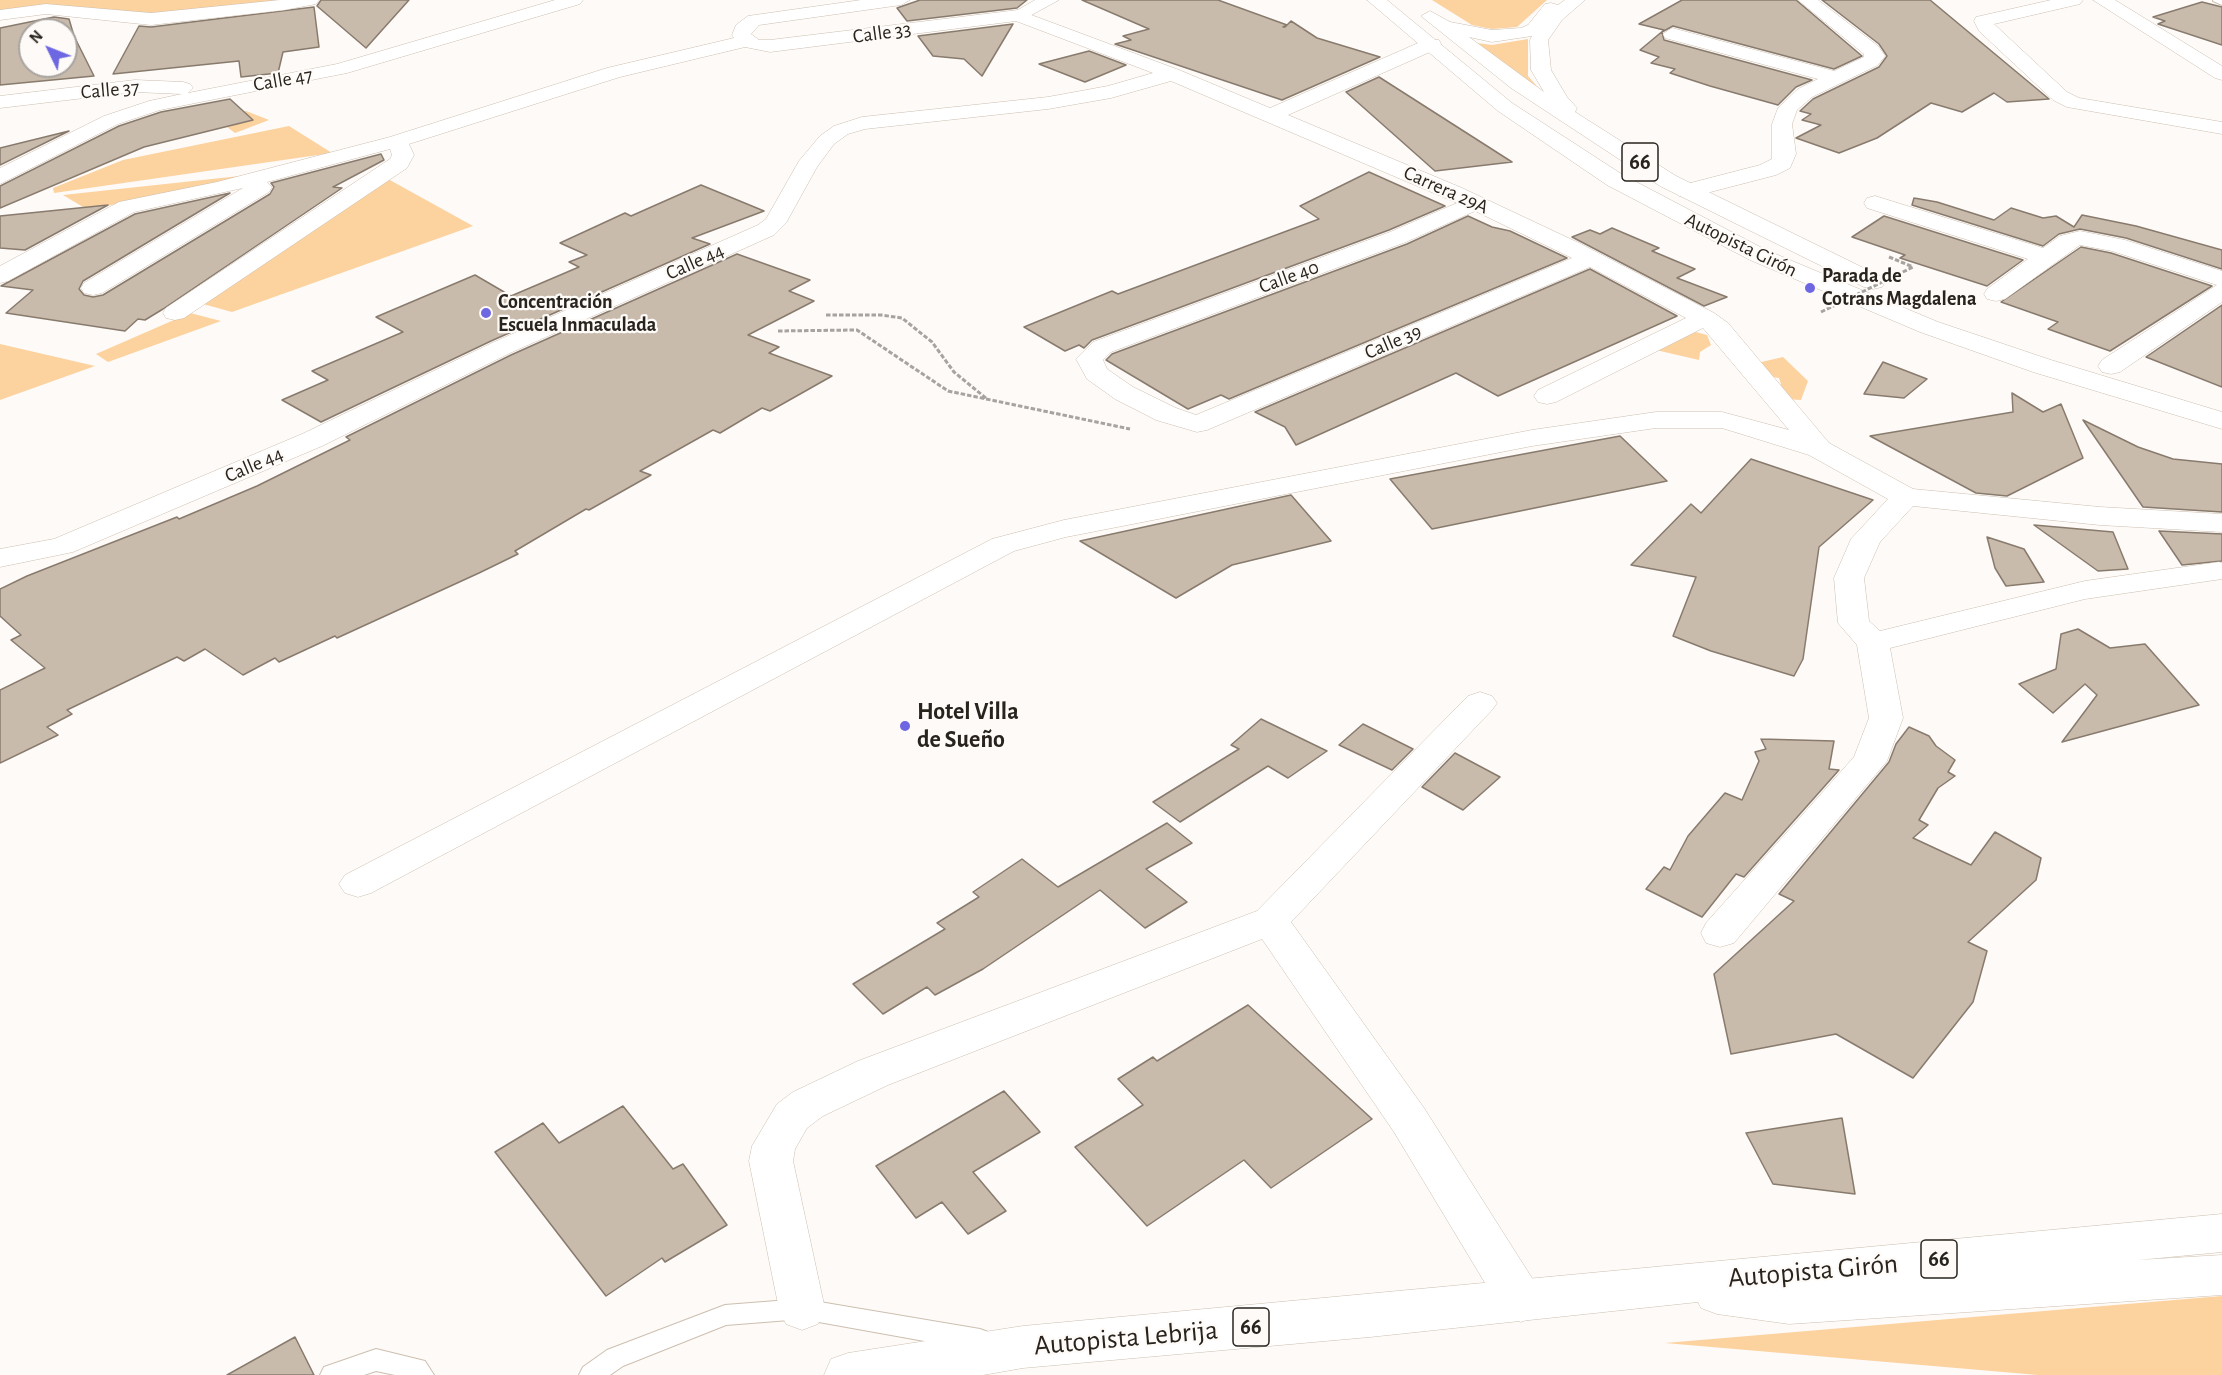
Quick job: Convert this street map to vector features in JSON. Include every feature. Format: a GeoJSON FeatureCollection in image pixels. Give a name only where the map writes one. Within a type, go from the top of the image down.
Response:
{"type":"FeatureCollection","features":[{"type":"Feature","properties":{"kind":"main road"},"geometry":{"type":"LineString","coordinates":[[0,15],[46,9],[151,19],[284,5],[310,0]]}},
{"type":"Feature","properties":{"kind":"main road","name":"Calle 47"},"geometry":{"type":"LineString","coordinates":[[0,177],[111,120],[156,105],[221,90],[340,69],[574,0]]}},
{"type":"Feature","properties":{"kind":"main road"},"geometry":{"type":"LineString","coordinates":[[0,276],[127,207],[219,188],[397,141],[614,72],[747,41],[741,34],[742,29],[754,21],[901,0]]}},
{"type":"Feature","properties":{"kind":"main road"},"geometry":{"type":"LineString","coordinates":[[1018,15],[1050,0]]}},
{"type":"Feature","properties":{"kind":"main road","name":"Autopista Girón"},"geometry":{"type":"LineString","coordinates":[[1376,0],[1505,106],[1616,180],[1758,255],[1929,327],[2042,366],[2222,422]]}},
{"type":"Feature","properties":{"kind":"main road"},"geometry":{"type":"LineString","coordinates":[[1445,27],[1474,34],[1524,33],[1535,28],[1547,12],[1561,0]]}},
{"type":"Feature","properties":{"kind":"main road"},"geometry":{"type":"LineString","coordinates":[[1576,0],[1556,16],[1539,40],[1541,70],[1559,101],[1595,134]]}},
{"type":"Feature","properties":{"kind":"main road"},"geometry":{"type":"LineString","coordinates":[[1687,191],[1768,170],[1782,163],[1785,154],[1782,124],[1788,108],[1805,93],[1871,61],[1875,56],[1841,25],[1807,0]]}},
{"type":"Feature","properties":{"kind":"main road"},"geometry":{"type":"LineString","coordinates":[[2074,0],[1983,21],[1986,27],[2060,96],[2074,103],[2222,128]]}},
{"type":"Feature","properties":{"kind":"main road"},"geometry":{"type":"LineString","coordinates":[[2102,0],[2222,74]]}},
{"type":"Feature","properties":{"kind":"main road","name":"Autopista Girón"},"geometry":{"type":"LineString","coordinates":[[1413,5],[1518,84],[1595,134],[1687,191],[1779,238],[1904,294],[2001,331],[2222,398]]}},
{"type":"Feature","properties":{"kind":"main road","name":"Calle 33"},"geometry":{"type":"LineString","coordinates":[[747,41],[760,46],[770,46],[1018,15]]}},
{"type":"Feature","properties":{"kind":"main road","name":"Carrera 29A"},"geometry":{"type":"LineString","coordinates":[[1018,15],[1272,115],[1475,203],[1705,318],[1726,336],[1819,449]]}},
{"type":"Feature","properties":{"kind":"main road"},"geometry":{"type":"LineString","coordinates":[[1672,34],[1837,78]]}},
{"type":"Feature","properties":{"kind":"main road"},"geometry":{"type":"LineString","coordinates":[[1272,115],[1432,44]]}},
{"type":"Feature","properties":{"kind":"main road","name":"Calle 44"},"geometry":{"type":"LineString","coordinates":[[0,558],[62,546],[312,440],[501,348],[765,231],[775,224],[807,166],[827,140],[842,130],[874,121],[1048,103],[1111,92],[1172,74]]}},
{"type":"Feature","properties":{"kind":"main road","name":"Calle 37"},"geometry":{"type":"LineString","coordinates":[[0,102],[135,86],[221,90]]}},
{"type":"Feature","properties":{"kind":"main road"},"geometry":{"type":"LineString","coordinates":[[175,313],[399,163],[403,155],[397,141]]}},
{"type":"Feature","properties":{"kind":"main road"},"geometry":{"type":"LineString","coordinates":[[93,288],[293,168]]}},
{"type":"Feature","properties":{"kind":"main road","name":"Calle 40"},"geometry":{"type":"LineString","coordinates":[[1197,424],[1166,414],[1124,393],[1096,373],[1089,359],[1102,347],[1398,237],[1475,203]]}},
{"type":"Feature","properties":{"kind":"main road"},"geometry":{"type":"LineString","coordinates":[[1875,204],[2046,257]]}},
{"type":"Feature","properties":{"kind":"main road"},"geometry":{"type":"LineString","coordinates":[[1996,294],[2068,241],[2080,238],[2099,240],[2222,279]]}},
{"type":"Feature","properties":{"kind":"main road","name":"Calle 39"},"geometry":{"type":"LineString","coordinates":[[1197,424],[1589,259]]}},
{"type":"Feature","properties":{"kind":"main road"},"geometry":{"type":"LineString","coordinates":[[2111,366],[2222,291]]}},
{"type":"Feature","properties":{"kind":"main road"},"geometry":{"type":"LineString","coordinates":[[1547,396],[1705,318]]}},
{"type":"Feature","properties":{"kind":"main road"},"geometry":{"type":"LineString","coordinates":[[358,884],[1003,545],[1064,529],[1532,438],[1656,420],[1722,420],[1747,425],[1819,449],[1906,497],[2100,516],[2222,523]]}},
{"type":"Feature","properties":{"kind":"main road"},"geometry":{"type":"LineString","coordinates":[[1720,933],[1870,761],[1886,718],[1874,642],[1854,623],[1848,578],[1866,539],[1906,497]]}},
{"type":"Feature","properties":{"kind":"main road"},"geometry":{"type":"LineString","coordinates":[[1874,642],[2085,590],[2219,571]]}},
{"type":"Feature","properties":{"kind":"main road"},"geometry":{"type":"LineString","coordinates":[[802,1309],[771,1161],[774,1146],[792,1116],[808,1104],[873,1073],[1270,921],[1480,703]]}},
{"type":"Feature","properties":{"kind":"main road"},"geometry":{"type":"LineString","coordinates":[[1270,921],[1409,1120],[1521,1301]]}},
{"type":"Feature","properties":{"kind":"main road","name":"Autopista Girón"},"geometry":{"type":"LineString","coordinates":[[1656,1286],[2222,1233]]}},
{"type":"Feature","properties":{"kind":"main road"},"geometry":{"type":"LineString","coordinates":[[1656,1286],[1789,1303],[2222,1275]]}},
{"type":"Feature","properties":{"kind":"main road","name":"Autopista Lebrija"},"geometry":{"type":"LineString","coordinates":[[848,1375],[1023,1347],[1521,1301],[1656,1286]]}},
{"type":"Feature","properties":{"kind":"lane"},"geometry":{"type":"LineString","coordinates":[[2217,1],[2222,2]]}},
{"type":"Feature","properties":{"kind":"lane"},"geometry":{"type":"LineString","coordinates":[[591,1375],[615,1358],[725,1315],[802,1309],[1023,1347]]}},
{"type":"Feature","properties":{"kind":"lane"},"geometry":{"type":"LineString","coordinates":[[332,1375],[376,1360],[417,1369],[422,1375]]}},
{"type":"Feature","properties":{"kind":"path"},"geometry":{"type":"LineString","coordinates":[[1821,312],[1913,267]]}},
{"type":"Feature","properties":{"kind":"path"},"geometry":{"type":"LineString","coordinates":[[826,315],[881,315],[902,318],[932,342],[954,372],[987,399]]}},
{"type":"Feature","properties":{"kind":"path"},"geometry":{"type":"LineString","coordinates":[[778,331],[857,330],[948,391],[1141,432],[1197,424]]}},
{"type":"Feature","properties":{"kind":"shaded area"},"geometry":{"type":"Polygon","coordinates":[[[0,0],[289,0],[197,11],[135,14],[0,11],[0,0]]]}},
{"type":"Feature","properties":{"kind":"shaded area"},"geometry":{"type":"Polygon","coordinates":[[[1432,0],[1547,0],[1517,27],[1492,29],[1472,25],[1432,0]]]}},
{"type":"Feature","properties":{"kind":"shaded area"},"geometry":{"type":"Polygon","coordinates":[[[1528,39],[1528,76],[1541,91],[1477,43],[1492,45],[1528,39]]]}},
{"type":"Feature","properties":{"kind":"shaded area"},"geometry":{"type":"Polygon","coordinates":[[[246,111],[269,120],[235,133],[215,118],[246,111]]]}},
{"type":"Feature","properties":{"kind":"shaded area"},"geometry":{"type":"Polygon","coordinates":[[[289,126],[332,153],[54,193],[53,188],[123,160],[289,126]]]}},
{"type":"Feature","properties":{"kind":"shaded area"},"geometry":{"type":"Polygon","coordinates":[[[249,175],[88,210],[63,195],[249,175]]]}},
{"type":"Feature","properties":{"kind":"shaded area"},"geometry":{"type":"Polygon","coordinates":[[[388,179],[473,226],[232,312],[203,304],[388,179]]]}},
{"type":"Feature","properties":{"kind":"shaded area"},"geometry":{"type":"Polygon","coordinates":[[[190,313],[221,321],[108,362],[96,354],[190,313]]]}},
{"type":"Feature","properties":{"kind":"shaded area"},"geometry":{"type":"Polygon","coordinates":[[[1688,330],[1707,335],[1711,345],[1700,352],[1699,360],[1656,350],[1688,330]]]}},
{"type":"Feature","properties":{"kind":"shaded area"},"geometry":{"type":"Polygon","coordinates":[[[0,344],[95,366],[0,400],[0,344]]]}},
{"type":"Feature","properties":{"kind":"shaded area"},"geometry":{"type":"Polygon","coordinates":[[[1783,357],[1808,381],[1801,400],[1785,399],[1776,389],[1781,384],[1779,378],[1766,376],[1757,363],[1783,357]]]}},
{"type":"Feature","properties":{"kind":"shaded area"},"geometry":{"type":"Polygon","coordinates":[[[2222,1296],[2222,1375],[2038,1375],[1665,1343],[2222,1296]]]}},
{"type":"Feature","properties":{"kind":"building"},"geometry":{"type":"Polygon","coordinates":[[[321,0],[409,0],[366,48],[317,6],[321,0]]]}},
{"type":"Feature","properties":{"kind":"building"},"geometry":{"type":"Polygon","coordinates":[[[920,0],[1027,0],[1017,8],[907,21],[897,8],[920,0]]]}},
{"type":"Feature","properties":{"kind":"building"},"geometry":{"type":"Polygon","coordinates":[[[1082,0],[1218,0],[1287,25],[1291,21],[1317,38],[1380,57],[1282,100],[1115,44],[1131,40],[1123,36],[1149,29],[1082,0]]]}},
{"type":"Feature","properties":{"kind":"building"},"geometry":{"type":"Polygon","coordinates":[[[1682,0],[1796,0],[1862,56],[1834,69],[1673,26],[1662,32],[1664,40],[1812,80],[1796,87],[1778,105],[1710,86],[1670,73],[1675,69],[1651,63],[1659,57],[1640,50],[1664,30],[1639,24],[1682,0]]]}},
{"type":"Feature","properties":{"kind":"building"},"geometry":{"type":"Polygon","coordinates":[[[1822,0],[1930,0],[2049,99],[2007,102],[1994,93],[1962,112],[1931,103],[1877,138],[1839,153],[1796,138],[1821,125],[1802,120],[1811,114],[1800,111],[1813,99],[1879,67],[1887,56],[1879,44],[1822,0]]]}},
{"type":"Feature","properties":{"kind":"building"},"geometry":{"type":"Polygon","coordinates":[[[2202,2],[2222,7],[2222,45],[2158,24],[2165,21],[2153,17],[2202,2]]]}},
{"type":"Feature","properties":{"kind":"building"},"geometry":{"type":"Polygon","coordinates":[[[314,7],[319,47],[283,52],[278,73],[241,77],[239,61],[113,74],[139,26],[151,27],[314,7]]]}},
{"type":"Feature","properties":{"kind":"building"},"geometry":{"type":"Polygon","coordinates":[[[18,24],[18,78],[73,78],[0,85],[0,28],[18,24]]]}},
{"type":"Feature","properties":{"kind":"building"},"geometry":{"type":"Polygon","coordinates":[[[1013,24],[982,76],[964,59],[933,56],[918,36],[1013,24]]]}},
{"type":"Feature","properties":{"kind":"building"},"geometry":{"type":"Polygon","coordinates":[[[78,44],[94,76],[78,78],[78,44]]]}},
{"type":"Feature","properties":{"kind":"building"},"geometry":{"type":"Polygon","coordinates":[[[1089,51],[1126,65],[1085,82],[1039,64],[1089,51]]]}},
{"type":"Feature","properties":{"kind":"building"},"geometry":{"type":"Polygon","coordinates":[[[1379,77],[1512,162],[1435,171],[1346,92],[1379,77]]]}},
{"type":"Feature","properties":{"kind":"building"},"geometry":{"type":"Polygon","coordinates":[[[230,99],[253,120],[144,147],[0,208],[0,186],[119,126],[161,112],[230,99]]]}},
{"type":"Feature","properties":{"kind":"building"},"geometry":{"type":"Polygon","coordinates":[[[69,131],[0,165],[0,148],[69,131]]]}},
{"type":"Feature","properties":{"kind":"building"},"geometry":{"type":"Polygon","coordinates":[[[381,154],[384,160],[333,187],[342,188],[163,309],[145,320],[138,319],[125,331],[6,313],[33,290],[1,286],[135,214],[230,193],[83,281],[79,289],[84,295],[93,297],[103,295],[270,194],[274,187],[271,183],[381,154]]]}},
{"type":"Feature","properties":{"kind":"building"},"geometry":{"type":"Polygon","coordinates":[[[1369,172],[1445,206],[1389,230],[1092,340],[1084,348],[1079,345],[1065,351],[1024,327],[1112,291],[1118,294],[1319,219],[1300,206],[1369,172]]]}},
{"type":"Feature","properties":{"kind":"building"},"geometry":{"type":"Polygon","coordinates":[[[701,185],[764,211],[692,238],[710,244],[491,341],[321,422],[282,400],[328,380],[312,371],[403,332],[376,317],[475,275],[511,296],[579,267],[569,262],[587,255],[560,243],[625,213],[631,216],[701,185]]]}},
{"type":"Feature","properties":{"kind":"building"},"geometry":{"type":"Polygon","coordinates":[[[1914,198],[1937,202],[1994,220],[2011,208],[2043,218],[2056,216],[2074,227],[2082,215],[2136,226],[2222,250],[2222,269],[2126,238],[2080,229],[2059,234],[2043,246],[1912,205],[1914,198]]]}},
{"type":"Feature","properties":{"kind":"building"},"geometry":{"type":"Polygon","coordinates":[[[108,205],[25,250],[0,248],[0,216],[108,205]]]}},
{"type":"Feature","properties":{"kind":"building"},"geometry":{"type":"Polygon","coordinates":[[[1468,216],[1492,227],[1510,231],[1567,258],[1229,399],[1221,395],[1188,409],[1106,360],[1112,354],[1407,244],[1468,216]]]}},
{"type":"Feature","properties":{"kind":"building"},"geometry":{"type":"Polygon","coordinates":[[[1884,216],[2023,260],[1987,286],[1900,258],[1905,255],[1852,237],[1884,216]]]}},
{"type":"Feature","properties":{"kind":"building"},"geometry":{"type":"Polygon","coordinates":[[[1612,228],[1659,248],[1652,251],[1695,269],[1677,278],[1727,297],[1704,306],[1572,237],[1590,230],[1600,234],[1612,228]]]}},
{"type":"Feature","properties":{"kind":"building"},"geometry":{"type":"Polygon","coordinates":[[[2081,247],[2111,253],[2212,286],[2110,351],[2048,329],[2058,322],[2001,302],[2081,247]]]}},
{"type":"Feature","properties":{"kind":"building"},"geometry":{"type":"Polygon","coordinates":[[[737,254],[810,280],[789,291],[814,301],[748,335],[779,347],[769,353],[832,376],[770,411],[762,408],[720,433],[713,430],[640,471],[651,475],[589,510],[586,509],[515,551],[518,554],[479,573],[337,638],[335,636],[279,662],[275,658],[243,675],[205,649],[184,661],[177,657],[67,710],[72,714],[47,727],[58,735],[0,763],[0,690],[45,668],[11,640],[21,635],[0,616],[0,589],[27,576],[177,517],[179,519],[257,486],[350,440],[346,437],[511,355],[737,254]]]}},
{"type":"Feature","properties":{"kind":"building"},"geometry":{"type":"Polygon","coordinates":[[[1590,269],[1677,316],[1498,396],[1456,373],[1296,445],[1285,427],[1255,412],[1590,269]]]}},
{"type":"Feature","properties":{"kind":"building"},"geometry":{"type":"Polygon","coordinates":[[[2222,305],[2222,387],[2146,357],[2222,305]]]}},
{"type":"Feature","properties":{"kind":"building"},"geometry":{"type":"Polygon","coordinates":[[[1883,362],[1927,379],[1904,398],[1864,394],[1883,362]]]}},
{"type":"Feature","properties":{"kind":"building"},"geometry":{"type":"Polygon","coordinates":[[[2012,393],[2043,412],[2061,404],[2083,458],[2007,496],[1976,493],[1870,436],[2013,412],[2012,393]]]}},
{"type":"Feature","properties":{"kind":"building"},"geometry":{"type":"Polygon","coordinates":[[[2083,420],[2138,447],[2173,459],[2222,464],[2222,512],[2143,507],[2083,420]]]}},
{"type":"Feature","properties":{"kind":"building"},"geometry":{"type":"Polygon","coordinates":[[[1620,436],[1667,481],[1432,529],[1390,479],[1620,436]]]}},
{"type":"Feature","properties":{"kind":"building"},"geometry":{"type":"Polygon","coordinates":[[[1751,459],[1873,500],[1819,547],[1803,659],[1794,676],[1711,651],[1673,636],[1696,577],[1631,565],[1691,504],[1701,513],[1751,459]]]}},
{"type":"Feature","properties":{"kind":"building"},"geometry":{"type":"Polygon","coordinates":[[[1291,495],[1331,541],[1232,565],[1176,598],[1080,541],[1291,495]]]}},
{"type":"Feature","properties":{"kind":"building"},"geometry":{"type":"Polygon","coordinates":[[[2034,525],[2113,532],[2128,569],[2098,571],[2034,525]]]}},
{"type":"Feature","properties":{"kind":"building"},"geometry":{"type":"Polygon","coordinates":[[[2159,531],[2222,534],[2222,561],[2182,565],[2159,531]]]}},
{"type":"Feature","properties":{"kind":"building"},"geometry":{"type":"Polygon","coordinates":[[[1987,537],[2024,549],[2044,582],[2006,586],[1995,568],[1987,537]]]}},
{"type":"Feature","properties":{"kind":"building"},"geometry":{"type":"Polygon","coordinates":[[[2078,629],[2110,648],[2145,644],[2199,705],[2062,742],[2097,695],[2085,684],[2053,713],[2019,684],[2056,669],[2061,634],[2078,629]]]}},
{"type":"Feature","properties":{"kind":"building"},"geometry":{"type":"Polygon","coordinates":[[[1261,719],[1327,751],[1288,778],[1268,766],[1180,822],[1153,802],[1239,749],[1231,745],[1261,719]]]}},
{"type":"Feature","properties":{"kind":"building"},"geometry":{"type":"Polygon","coordinates":[[[1363,724],[1413,749],[1392,770],[1339,745],[1363,724]]]}},
{"type":"Feature","properties":{"kind":"building"},"geometry":{"type":"Polygon","coordinates":[[[1909,727],[1929,736],[1936,746],[1955,760],[1948,772],[1955,776],[1938,788],[1919,820],[1928,825],[1913,838],[1971,865],[1995,832],[2041,858],[2036,880],[1968,942],[1987,951],[1973,1002],[1913,1078],[1836,1034],[1731,1054],[1714,974],[1794,901],[1779,894],[1889,762],[1896,744],[1909,727]]]}},
{"type":"Feature","properties":{"kind":"building"},"geometry":{"type":"Polygon","coordinates":[[[1761,739],[1834,741],[1829,769],[1839,770],[1744,877],[1736,874],[1702,917],[1646,889],[1664,867],[1670,870],[1688,836],[1725,793],[1742,800],[1759,761],[1755,752],[1766,749],[1761,739]]]}},
{"type":"Feature","properties":{"kind":"building"},"geometry":{"type":"Polygon","coordinates":[[[1455,753],[1500,777],[1463,810],[1422,787],[1455,753]]]}},
{"type":"Feature","properties":{"kind":"building"},"geometry":{"type":"Polygon","coordinates":[[[1167,823],[1192,843],[1146,869],[1187,902],[1145,928],[1100,890],[983,969],[935,995],[927,987],[883,1014],[853,984],[945,929],[937,923],[979,897],[973,892],[1022,859],[1058,887],[1167,823]]]}},
{"type":"Feature","properties":{"kind":"building"},"geometry":{"type":"Polygon","coordinates":[[[1248,1005],[1372,1119],[1271,1188],[1244,1160],[1147,1226],[1075,1147],[1143,1105],[1118,1079],[1153,1057],[1157,1061],[1248,1005]]]}},
{"type":"Feature","properties":{"kind":"building"},"geometry":{"type":"Polygon","coordinates":[[[1004,1091],[1040,1132],[973,1172],[1006,1211],[968,1234],[942,1202],[916,1218],[876,1166],[1004,1091]]]}},
{"type":"Feature","properties":{"kind":"building"},"geometry":{"type":"Polygon","coordinates":[[[623,1106],[673,1169],[683,1164],[727,1225],[665,1262],[662,1258],[606,1296],[495,1152],[543,1123],[559,1143],[623,1106]]]}},
{"type":"Feature","properties":{"kind":"building"},"geometry":{"type":"Polygon","coordinates":[[[1842,1118],[1855,1194],[1773,1184],[1746,1133],[1842,1118]]]}},
{"type":"Feature","properties":{"kind":"building"},"geometry":{"type":"Polygon","coordinates":[[[295,1337],[314,1375],[227,1375],[295,1337]]]}},
{"type":"Feature","properties":{"kind":"place","name":"Parada de Cotrans Magdalena"},"geometry":{"type":"Point","coordinates":[1810,288]}},
{"type":"Feature","properties":{"kind":"place","name":"Concentración Escuela Inmaculada"},"geometry":{"type":"Point","coordinates":[486,313]}},
{"type":"Feature","properties":{"kind":"place","name":"Hotel Villa de Sueño"},"geometry":{"type":"Point","coordinates":[905,726]}}]}
